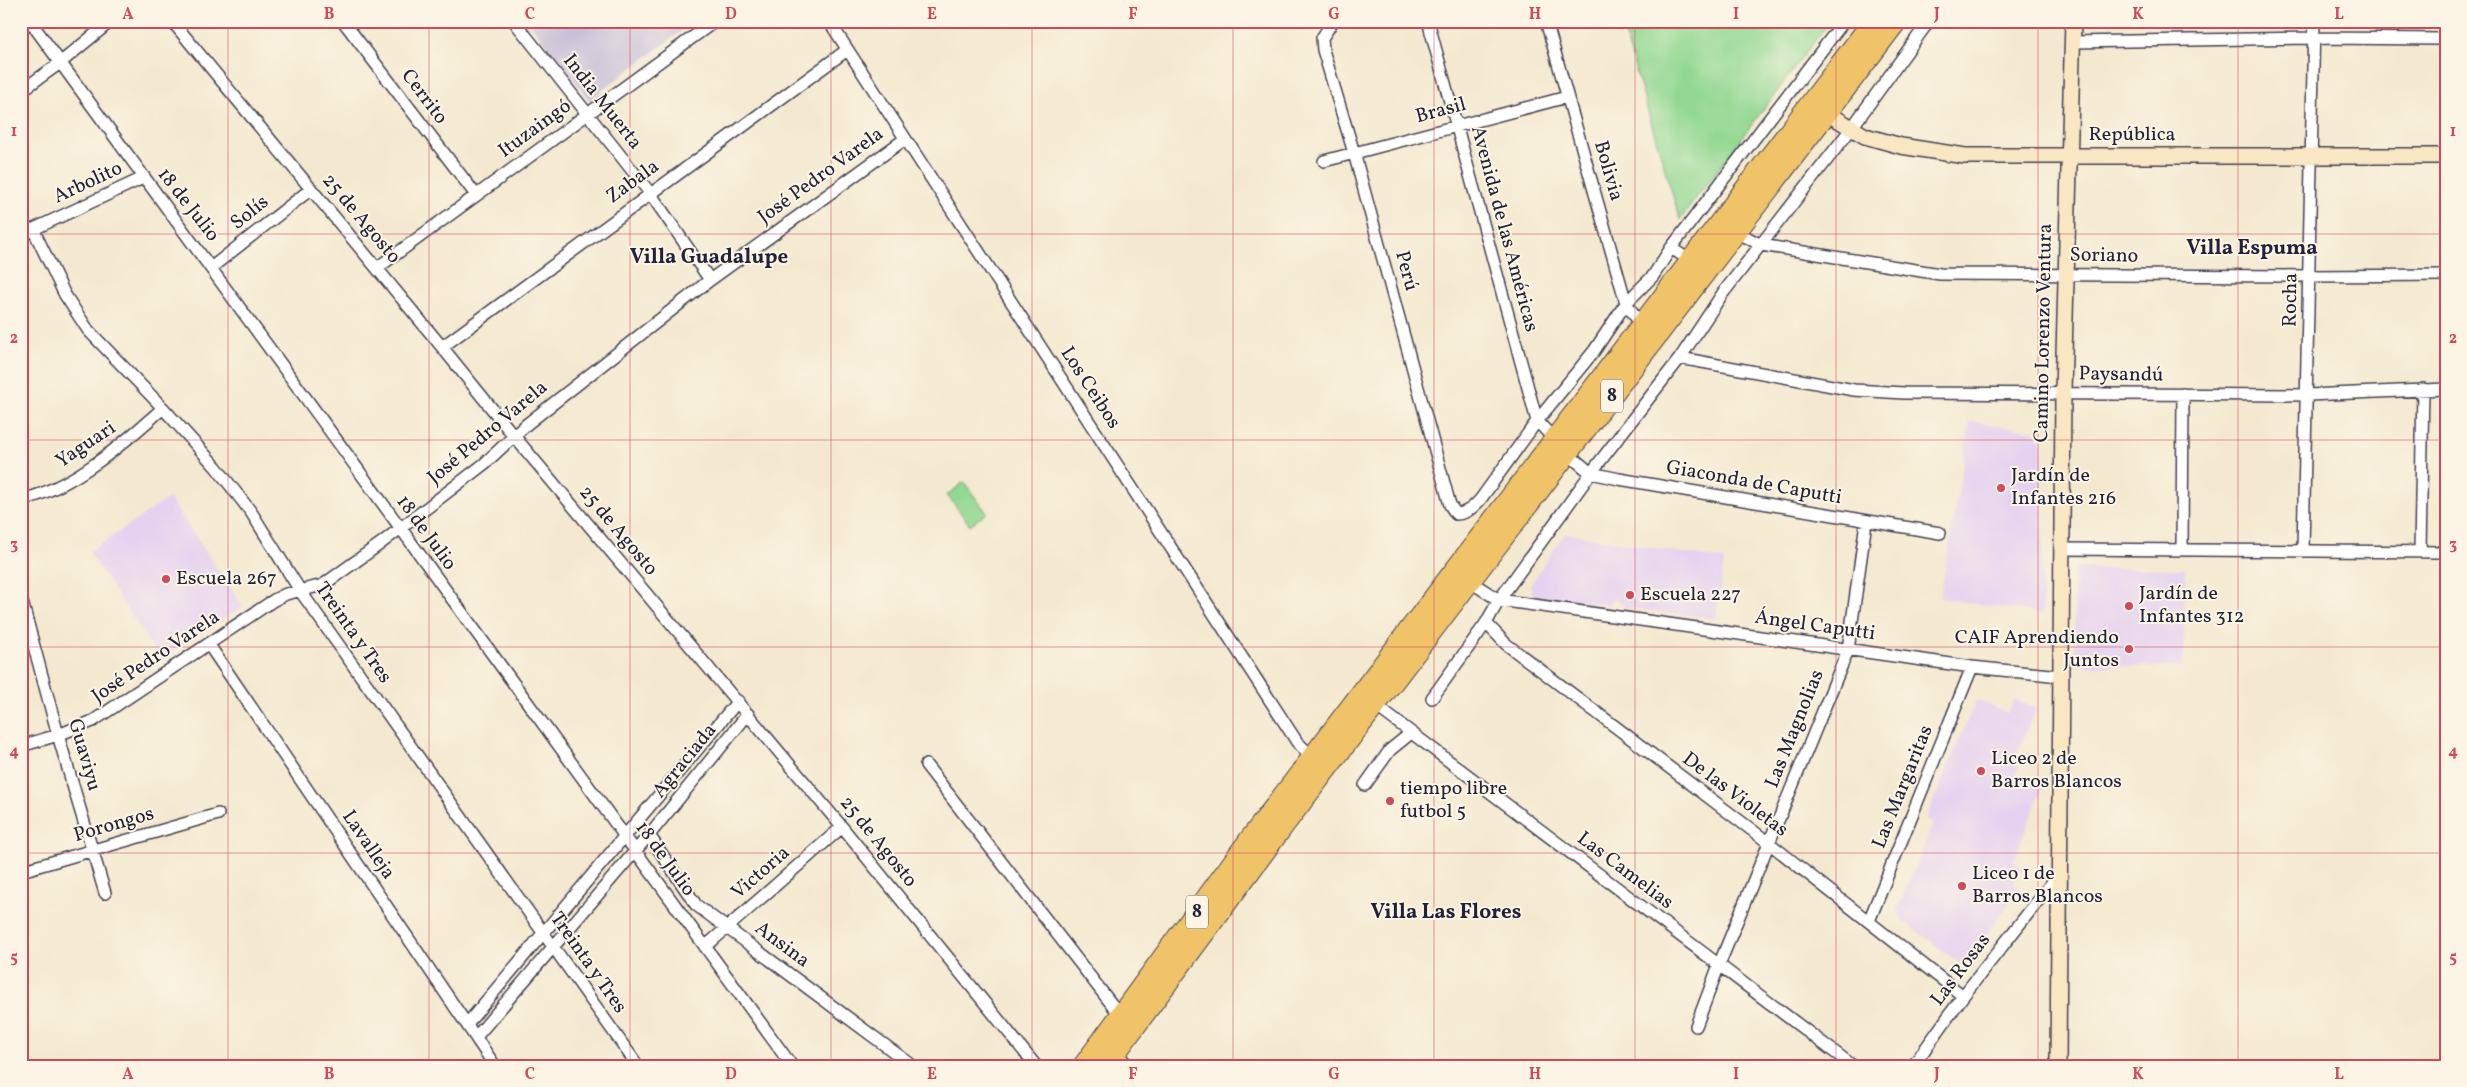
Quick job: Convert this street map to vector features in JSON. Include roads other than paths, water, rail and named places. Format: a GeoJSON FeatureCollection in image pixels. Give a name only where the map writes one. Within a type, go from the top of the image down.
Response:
{"type":"FeatureCollection","features":[{"type":"Feature","properties":{"kind":"highway","name":"8"},"geometry":{"type":"LineString","coordinates":[[1562,447],[1642,326],[1873,21]]}},
{"type":"Feature","properties":{"kind":"highway","name":"8"},"geometry":{"type":"LineString","coordinates":[[1083,1066],[1120,1015],[1319,764],[1562,447],[1737,232],[1898,21]]}},
{"type":"Feature","properties":{"kind":"highway","name":"8"},"geometry":{"type":"LineString","coordinates":[[1117,1062],[1319,764],[1376,706],[1463,577]]}},
{"type":"Feature","properties":{"kind":"street","name":"18 de Julio"},"geometry":{"type":"LineString","coordinates":[[30,21],[143,178],[212,267],[400,529],[626,836],[792,1066]]}},
{"type":"Feature","properties":{"kind":"street"},"geometry":{"type":"LineString","coordinates":[[21,90],[60,63],[111,21]]}},
{"type":"Feature","properties":{"kind":"street","name":"25 de Agosto"},"geometry":{"type":"LineString","coordinates":[[172,21],[514,436],[842,826],[1036,1066]]}},
{"type":"Feature","properties":{"kind":"street","name":"Cerrito"},"geometry":{"type":"LineString","coordinates":[[343,21],[476,195]]}},
{"type":"Feature","properties":{"kind":"street","name":"India Muerta"},"geometry":{"type":"LineString","coordinates":[[514,21],[650,193],[710,280]]}},
{"type":"Feature","properties":{"kind":"street","name":"Ituzaingó"},"geometry":{"type":"LineString","coordinates":[[377,268],[715,21]]}},
{"type":"Feature","properties":{"kind":"street","name":"Los Ceibos"},"geometry":{"type":"LineString","coordinates":[[829,21],[1297,742],[1319,764]]}},
{"type":"Feature","properties":{"kind":"street","name":"Perú"},"geometry":{"type":"LineString","coordinates":[[1333,21],[1322,38],[1450,505],[1456,514],[1463,514],[1470,510],[1480,500],[1537,421]]}},
{"type":"Feature","properties":{"kind":"street","name":"Avenida de las Américas"},"geometry":{"type":"LineString","coordinates":[[1428,21],[1537,421],[1562,447]]}},
{"type":"Feature","properties":{"kind":"street","name":"Bolivia"},"geometry":{"type":"LineString","coordinates":[[1546,21],[1626,304],[1642,326]]}},
{"type":"Feature","properties":{"kind":"street"},"geometry":{"type":"LineString","coordinates":[[1537,421],[1594,351],[1626,304],[1653,276],[1671,248],[1844,21]]}},
{"type":"Feature","properties":{"kind":"street"},"geometry":{"type":"LineString","coordinates":[[1432,698],[1486,623],[1499,600],[1592,473],[1680,358],[1723,293],[1851,129],[1929,21]]}},
{"type":"Feature","properties":{"kind":"street","name":"Camino Lorenzo Ventura"},"geometry":{"type":"LineString","coordinates":[[2058,1066],[2063,392],[2073,21]]}},
{"type":"Feature","properties":{"kind":"street","name":"Rocha"},"geometry":{"type":"LineString","coordinates":[[2303,550],[2308,395],[2314,21]]}},
{"type":"Feature","properties":{"kind":"street"},"geometry":{"type":"LineString","coordinates":[[2072,42],[2314,38],[2446,39]]}},
{"type":"Feature","properties":{"kind":"street","name":"Zabala"},"geometry":{"type":"LineString","coordinates":[[442,347],[847,50]]}},
{"type":"Feature","properties":{"kind":"street","name":"Brasil"},"geometry":{"type":"LineString","coordinates":[[1324,161],[1567,97]]}},
{"type":"Feature","properties":{"kind":"street","name":"República"},"geometry":{"type":"LineString","coordinates":[[1827,113],[1865,136],[1894,144],[1965,156],[2313,154],[2446,156]]}},
{"type":"Feature","properties":{"kind":"street","name":"José Pedro Varela"},"geometry":{"type":"LineString","coordinates":[[21,746],[58,735],[93,721],[274,600],[286,594],[301,592],[323,585],[484,464],[514,436],[710,280],[904,139]]}},
{"type":"Feature","properties":{"kind":"street","name":"Arbolito"},"geometry":{"type":"LineString","coordinates":[[21,235],[143,178]]}},
{"type":"Feature","properties":{"kind":"street","name":"Solís"},"geometry":{"type":"LineString","coordinates":[[212,267],[311,189]]}},
{"type":"Feature","properties":{"kind":"street","name":"Treinta y Tres"},"geometry":{"type":"LineString","coordinates":[[33,230],[65,295],[88,330],[163,408],[216,467],[251,512],[301,592],[638,1066]]}},
{"type":"Feature","properties":{"kind":"street","name":"Soriano"},"geometry":{"type":"LineString","coordinates":[[1737,232],[1761,245],[1940,274],[2310,276],[2446,274]]}},
{"type":"Feature","properties":{"kind":"street"},"geometry":{"type":"LineString","coordinates":[[1671,248],[1691,261]]}},
{"type":"Feature","properties":{"kind":"street","name":"Paysandú"},"geometry":{"type":"LineString","coordinates":[[1680,358],[1854,390],[1879,392],[2308,395],[2446,389]]}},
{"type":"Feature","properties":{"kind":"street"},"geometry":{"type":"LineString","coordinates":[[2420,552],[2423,389]]}},
{"type":"Feature","properties":{"kind":"street"},"geometry":{"type":"LineString","coordinates":[[2182,394],[2182,550]]}},
{"type":"Feature","properties":{"kind":"street","name":"Yaguari"},"geometry":{"type":"LineString","coordinates":[[21,500],[38,496],[79,474],[133,435],[163,408]]}},
{"type":"Feature","properties":{"kind":"street","name":"Giaconda de Caputti"},"geometry":{"type":"LineString","coordinates":[[1562,447],[1592,473],[1866,522],[1940,533]]}},
{"type":"Feature","properties":{"kind":"street","name":"Las Magnolias"},"geometry":{"type":"LineString","coordinates":[[1696,1026],[1768,843],[1848,650],[1866,522]]}},
{"type":"Feature","properties":{"kind":"street"},"geometry":{"type":"LineString","coordinates":[[2062,549],[2446,552]]}},
{"type":"Feature","properties":{"kind":"street","name":"Ángel Caputti"},"geometry":{"type":"LineString","coordinates":[[1463,577],[1499,600],[1972,667],[2060,676]]}},
{"type":"Feature","properties":{"kind":"street","name":"Guaviyu"},"geometry":{"type":"LineString","coordinates":[[21,598],[58,735],[105,893]]}},
{"type":"Feature","properties":{"kind":"street","name":"De las Violetas"},"geometry":{"type":"LineString","coordinates":[[1486,623],[1506,644],[1768,843],[1963,996]]}},
{"type":"Feature","properties":{"kind":"street","name":"Lavalleja"},"geometry":{"type":"LineString","coordinates":[[209,645],[495,1066]]}},
{"type":"Feature","properties":{"kind":"street","name":"Las Margaritas"},"geometry":{"type":"LineString","coordinates":[[1869,921],[1972,667]]}},
{"type":"Feature","properties":{"kind":"street","name":"Agraciada"},"geometry":{"type":"LineString","coordinates":[[467,1024],[738,701]]}},
{"type":"Feature","properties":{"kind":"street","name":"Las Camelias"},"geometry":{"type":"LineString","coordinates":[[1376,706],[1852,1066]]}},
{"type":"Feature","properties":{"kind":"street","name":"Agraciada"},"geometry":{"type":"LineString","coordinates":[[476,1038],[649,836],[748,714]]}},
{"type":"Feature","properties":{"kind":"street"},"geometry":{"type":"LineString","coordinates":[[1364,785],[1390,750],[1411,733]]}},
{"type":"Feature","properties":{"kind":"street"},"geometry":{"type":"LineString","coordinates":[[926,765],[1120,1015]]}},
{"type":"Feature","properties":{"kind":"street","name":"Porongos"},"geometry":{"type":"LineString","coordinates":[[21,871],[218,814]]}},
{"type":"Feature","properties":{"kind":"street","name":"Victoria"},"geometry":{"type":"LineString","coordinates":[[705,947],[842,826]]}},
{"type":"Feature","properties":{"kind":"street","name":"Ansina"},"geometry":{"type":"LineString","coordinates":[[649,836],[696,905],[913,1066]]}},
{"type":"Feature","properties":{"kind":"street","name":"Las Rosas"},"geometry":{"type":"LineString","coordinates":[[1913,1066],[1963,996],[2059,874]]}},
{"type":"Feature","properties":{"kind":"place","name":"Jardín de Infantes 216"},"geometry":{"type":"Point","coordinates":[2001,488]}},
{"type":"Feature","properties":{"kind":"place","name":"Escuela 267"},"geometry":{"type":"Point","coordinates":[166,579]}},
{"type":"Feature","properties":{"kind":"place","name":"Escuela 227"},"geometry":{"type":"Point","coordinates":[1630,595]}},
{"type":"Feature","properties":{"kind":"place","name":"Jardín de Infantes 312"},"geometry":{"type":"Point","coordinates":[2129,606]}},
{"type":"Feature","properties":{"kind":"place","name":"CAIF Aprendiendo Juntos"},"geometry":{"type":"Point","coordinates":[2129,649]}},
{"type":"Feature","properties":{"kind":"place","name":"Liceo 2 de Barros Blancos"},"geometry":{"type":"Point","coordinates":[1981,771]}},
{"type":"Feature","properties":{"kind":"place","name":"tiempo libre futbol 5"},"geometry":{"type":"Point","coordinates":[1390,801]}},
{"type":"Feature","properties":{"kind":"place","name":"Liceo 1 de Barros Blancos"},"geometry":{"type":"Point","coordinates":[1962,886]}},
{"type":"Feature","properties":{"kind":"district","name":"Villa Espuma"},"geometry":{"type":"Point","coordinates":[2252,248]}},
{"type":"Feature","properties":{"kind":"district","name":"Villa Guadalupe"},"geometry":{"type":"Point","coordinates":[709,257]}},
{"type":"Feature","properties":{"kind":"district","name":"Villa Las Flores"},"geometry":{"type":"Point","coordinates":[1446,912]}}]}
